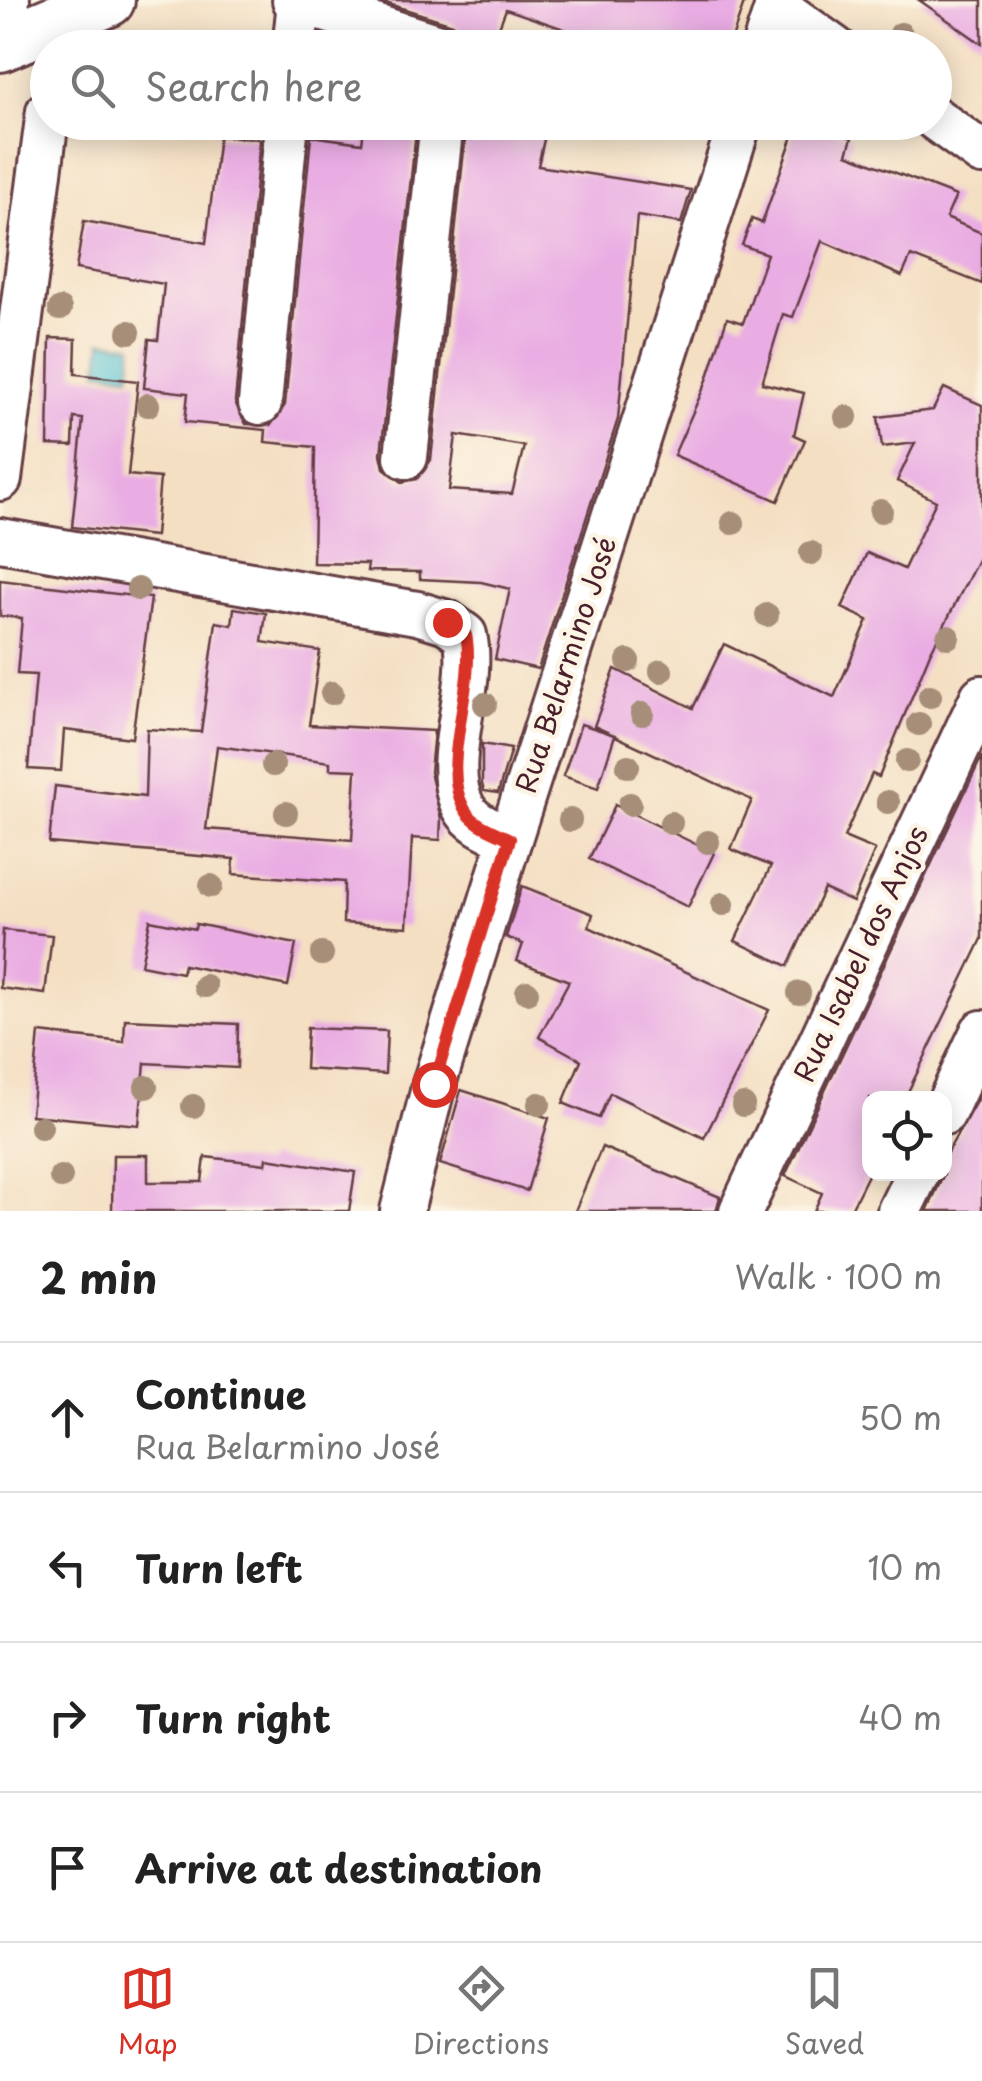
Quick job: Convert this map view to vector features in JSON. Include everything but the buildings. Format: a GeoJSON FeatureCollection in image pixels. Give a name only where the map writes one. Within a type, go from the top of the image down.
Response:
{"type":"FeatureCollection","features":[{"type":"Feature","properties":{"kind":"main road"},"geometry":{"type":"LineString","coordinates":[[64,30],[108,0]]}},
{"type":"Feature","properties":{"kind":"main road"},"geometry":{"type":"LineString","coordinates":[[0,45],[30,39]]}},
{"type":"Feature","properties":{"kind":"street"},"geometry":{"type":"LineString","coordinates":[[295,30],[296,1],[388,30]]}},
{"type":"Feature","properties":{"kind":"street"},"geometry":{"type":"LineString","coordinates":[[769,30],[778,3],[812,30]]}},
{"type":"Feature","properties":{"kind":"street"},"geometry":{"type":"LineString","coordinates":[[952,131],[982,153]]}},
{"type":"Feature","properties":{"kind":"street"},"geometry":{"type":"LineString","coordinates":[[0,479],[44,140]]}},
{"type":"Feature","properties":{"kind":"street"},"geometry":{"type":"LineString","coordinates":[[260,402],[285,140]]}},
{"type":"Feature","properties":{"kind":"street"},"geometry":{"type":"LineString","coordinates":[[406,457],[440,140]]}},
{"type":"Feature","properties":{"kind":"street","name":"Rua Belarmino José"},"geometry":{"type":"LineString","coordinates":[[402,1211],[434,1084],[734,140]]}},
{"type":"Feature","properties":{"kind":"street"},"geometry":{"type":"LineString","coordinates":[[0,540],[417,613],[447,622],[466,635],[470,654],[457,750],[464,809],[480,825],[510,839]]}},
{"type":"Feature","properties":{"kind":"street","name":"Rua Isabel dos Anjos"},"geometry":{"type":"LineString","coordinates":[[741,1211],[982,697]]}},
{"type":"Feature","properties":{"kind":"street"},"geometry":{"type":"LineString","coordinates":[[952,1096],[982,1032]]}},
{"type":"Feature","properties":{"kind":"street"},"geometry":{"type":"LineString","coordinates":[[899,1211],[913,1181]]}},
{"type":"Feature","properties":{"kind":"water"},"geometry":{"type":"Polygon","coordinates":[[[102,341],[133,345],[130,375],[99,371],[102,341]]]}},
{"type":"Feature","properties":{"kind":"route"},"geometry":{"type":"LineString","coordinates":[[434,1084],[510,839],[480,825],[464,809],[458,789],[457,750],[470,654],[466,635],[447,622]]}}]}
